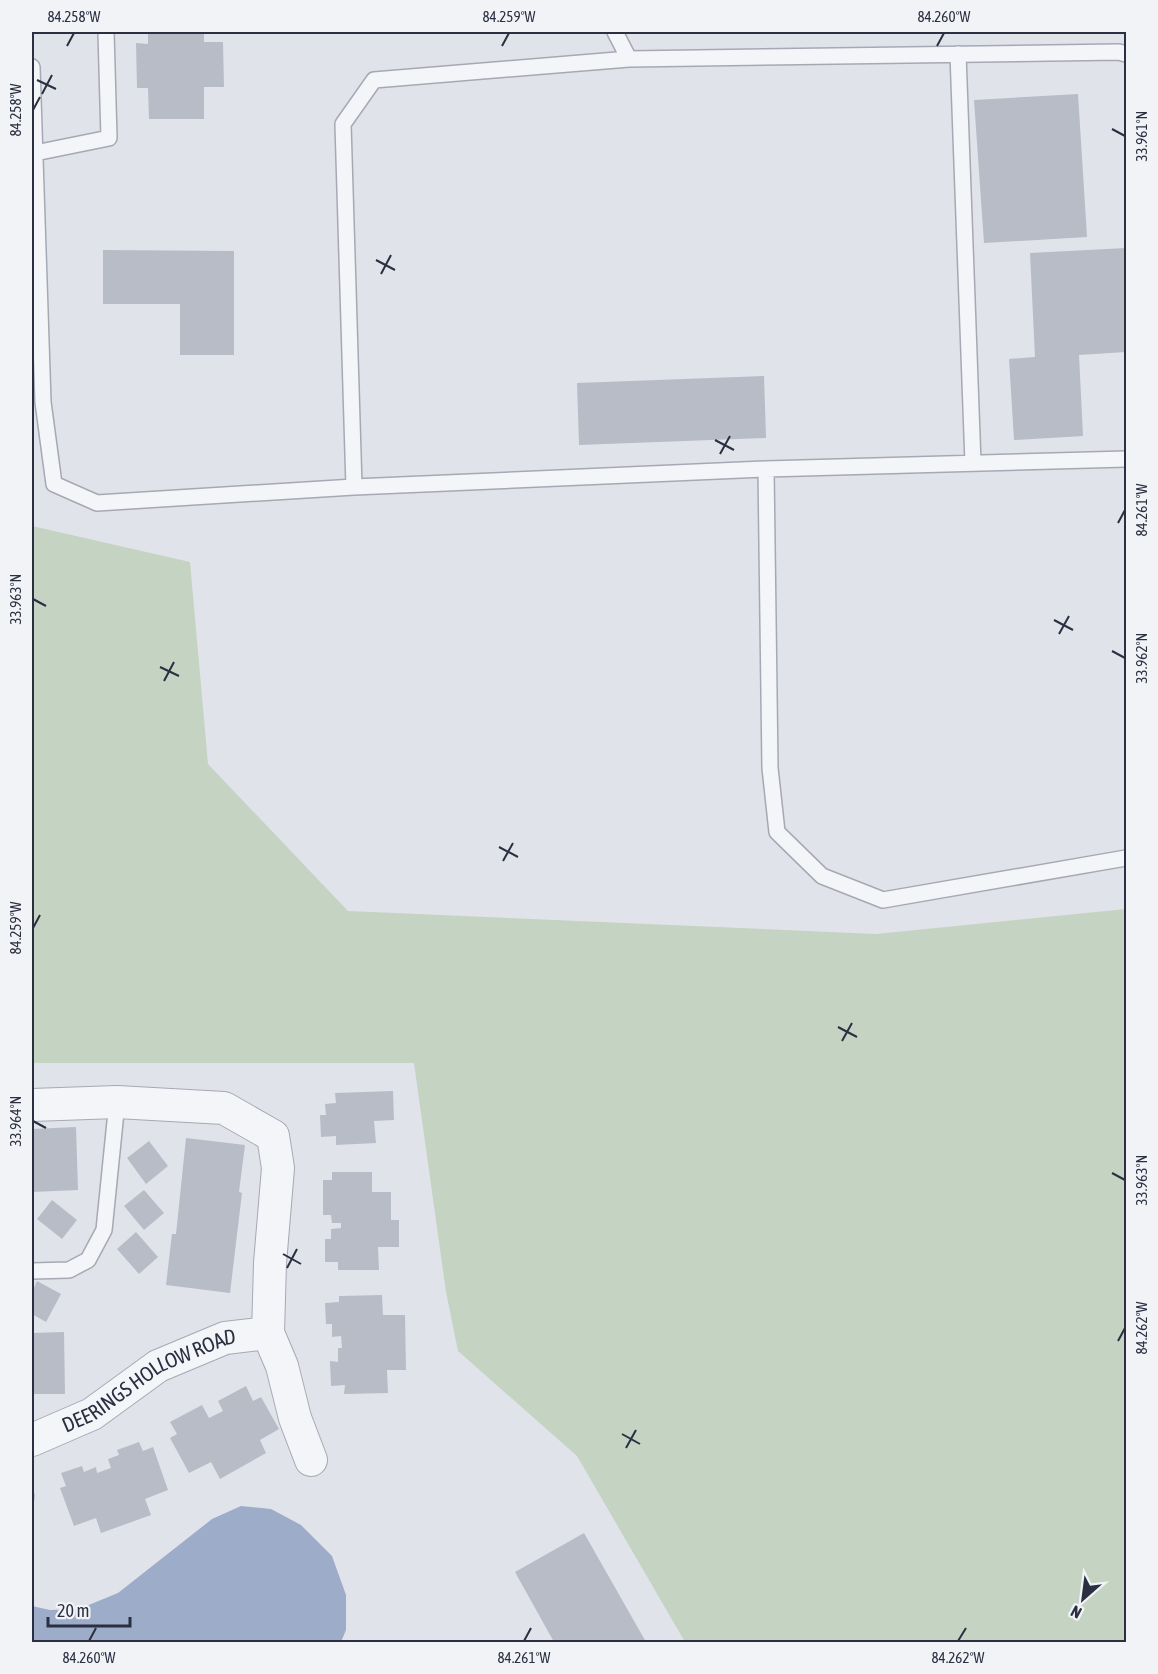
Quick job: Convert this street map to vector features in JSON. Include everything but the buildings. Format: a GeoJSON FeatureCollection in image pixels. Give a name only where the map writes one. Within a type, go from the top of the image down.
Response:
{"type":"FeatureCollection","features":[{"type":"Feature","properties":{"kind":"street","name":"DEERINGS HOLLOW ROAD"},"geometry":{"type":"LineString","coordinates":[[32,1104],[117,1102],[224,1108],[273,1136],[278,1168],[270,1263],[268,1333],[282,1366],[295,1419],[311,1460]]}},
{"type":"Feature","properties":{"kind":"street","name":"DEERINGS HOLLOW ROAD"},"geometry":{"type":"LineString","coordinates":[[32,1440],[92,1414],[158,1366],[225,1338],[268,1333]]}},
{"type":"Feature","properties":{"kind":"lane"},"geometry":{"type":"LineString","coordinates":[[35,153],[109,138],[106,32]]}},
{"type":"Feature","properties":{"kind":"lane"},"geometry":{"type":"LineString","coordinates":[[615,32],[629,59]]}},
{"type":"Feature","properties":{"kind":"lane"},"geometry":{"type":"LineString","coordinates":[[354,487],[343,124],[374,80],[629,59],[1119,52],[1126,54]]}},
{"type":"Feature","properties":{"kind":"lane"},"geometry":{"type":"LineString","coordinates":[[958,54],[973,463]]}},
{"type":"Feature","properties":{"kind":"lane"},"geometry":{"type":"LineString","coordinates":[[32,67],[43,402],[54,484],[97,503],[354,487],[766,469],[1126,459]]}},
{"type":"Feature","properties":{"kind":"lane"},"geometry":{"type":"LineString","coordinates":[[766,469],[770,768],[777,832],[822,876],[883,900],[1126,858]]}},
{"type":"Feature","properties":{"kind":"lane"},"geometry":{"type":"LineString","coordinates":[[32,1271],[69,1270],[88,1260],[104,1230],[117,1102]]}},
{"type":"Feature","properties":{"kind":"green space"},"geometry":{"type":"Polygon","coordinates":[[[32,526],[190,562],[208,764],[348,911],[876,934],[1126,909],[1126,1642],[685,1642],[577,1456],[458,1351],[446,1292],[414,1063],[32,1063],[32,526]]]}},
{"type":"Feature","properties":{"kind":"water"},"geometry":{"type":"Polygon","coordinates":[[[241,1506],[271,1509],[301,1525],[332,1556],[346,1595],[346,1630],[341,1642],[32,1642],[32,1606],[50,1610],[79,1609],[118,1593],[212,1519],[241,1506]]]}}]}
